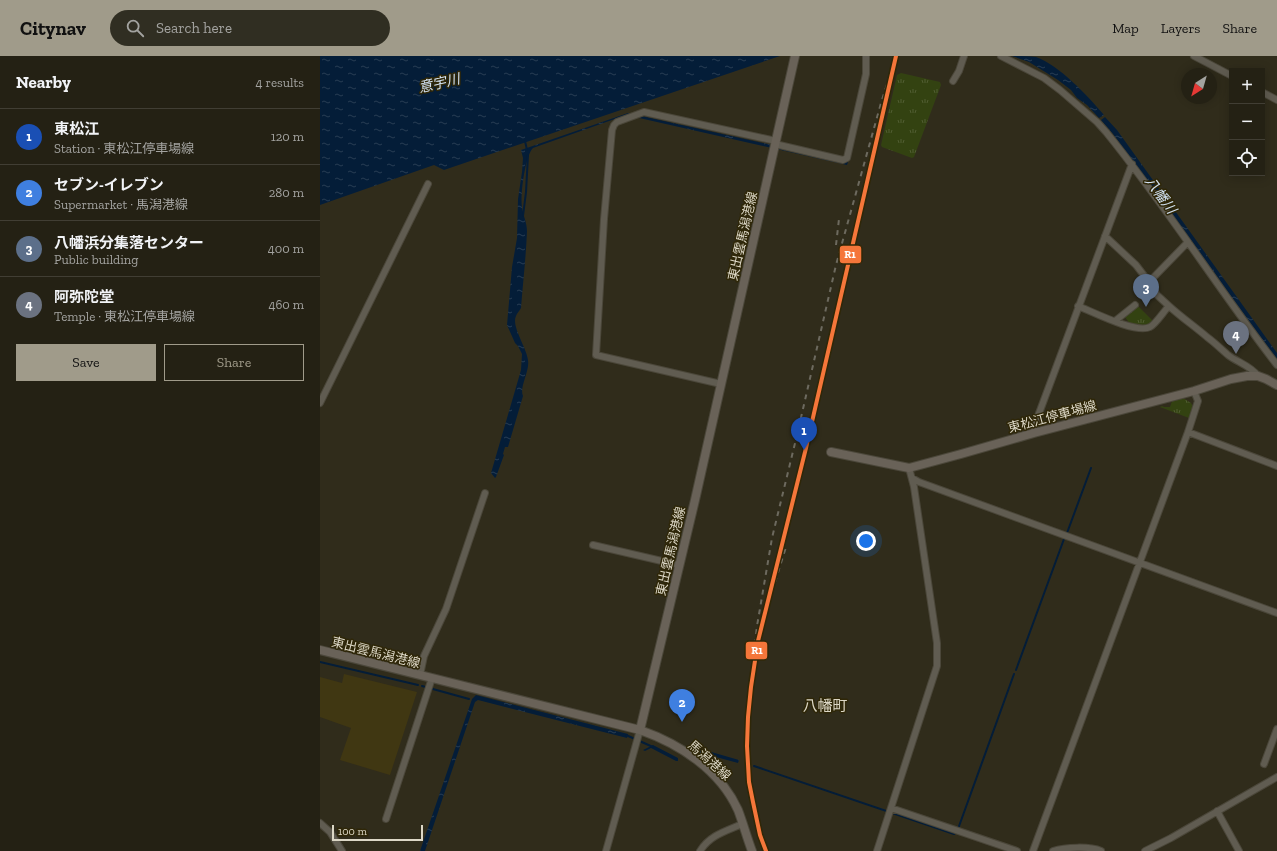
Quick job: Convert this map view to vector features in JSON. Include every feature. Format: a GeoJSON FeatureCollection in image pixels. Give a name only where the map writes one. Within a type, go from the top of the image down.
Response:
{"type":"FeatureCollection","features":[{"type":"Feature","properties":{"kind":"main road","name":"東出雲馬潟港線"},"geometry":{"type":"LineString","coordinates":[[320,650],[432,678],[638,736],[721,384],[795,56]]}},
{"type":"Feature","properties":{"kind":"main road","name":"東松江停車場線"},"geometry":{"type":"LineString","coordinates":[[831,452],[909,468],[1231,379],[1247,376],[1258,376]]}},
{"type":"Feature","properties":{"kind":"main road"},"geometry":{"type":"LineString","coordinates":[[1258,376],[1277,385]]}},
{"type":"Feature","properties":{"kind":"main road","name":"馬潟港線"},"geometry":{"type":"LineString","coordinates":[[638,736],[668,741],[699,762],[715,777],[738,811],[752,851]]}},
{"type":"Feature","properties":{"kind":"street"},"geometry":{"type":"LineString","coordinates":[[721,384],[596,354],[604,219],[612,130],[614,125],[616,122],[644,112],[843,160],[847,158],[866,74],[866,56]]}},
{"type":"Feature","properties":{"kind":"street"},"geometry":{"type":"LineString","coordinates":[[954,81],[964,56]]}},
{"type":"Feature","properties":{"kind":"street"},"geometry":{"type":"LineString","coordinates":[[1001,56],[1044,78],[1097,122],[1106,132],[1132,164],[1277,365]]}},
{"type":"Feature","properties":{"kind":"street"},"geometry":{"type":"LineString","coordinates":[[1194,56],[1229,74]]}},
{"type":"Feature","properties":{"kind":"street"},"geometry":{"type":"LineString","coordinates":[[1265,94],[1277,100]]}},
{"type":"Feature","properties":{"kind":"street"},"geometry":{"type":"LineString","coordinates":[[1034,433],[1035,424],[1132,164]]}},
{"type":"Feature","properties":{"kind":"street"},"geometry":{"type":"LineString","coordinates":[[320,403],[428,184]]}},
{"type":"Feature","properties":{"kind":"street"},"geometry":{"type":"LineString","coordinates":[[1105,236],[1136,265],[1157,295],[1168,306],[1214,342],[1229,356],[1249,368],[1258,376]]}},
{"type":"Feature","properties":{"kind":"street"},"geometry":{"type":"LineString","coordinates":[[1149,282],[1188,242]]}},
{"type":"Feature","properties":{"kind":"street"},"geometry":{"type":"LineString","coordinates":[[1115,321],[1135,305]]}},
{"type":"Feature","properties":{"kind":"street"},"geometry":{"type":"LineString","coordinates":[[1078,306],[1128,327],[1138,329],[1150,328],[1168,306]]}},
{"type":"Feature","properties":{"kind":"street"},"geometry":{"type":"LineString","coordinates":[[1033,851],[1188,432],[1198,401],[1194,390]]}},
{"type":"Feature","properties":{"kind":"street"},"geometry":{"type":"LineString","coordinates":[[1188,432],[1277,466]]}},
{"type":"Feature","properties":{"kind":"street"},"geometry":{"type":"LineString","coordinates":[[877,851],[937,666],[937,643],[912,478],[909,468]]}},
{"type":"Feature","properties":{"kind":"street"},"geometry":{"type":"LineString","coordinates":[[912,478],[919,482],[1277,613]]}},
{"type":"Feature","properties":{"kind":"street"},"geometry":{"type":"LineString","coordinates":[[420,675],[424,656],[446,609],[485,493]]}},
{"type":"Feature","properties":{"kind":"street"},"geometry":{"type":"LineString","coordinates":[[593,545],[679,565]]}},
{"type":"Feature","properties":{"kind":"street"},"geometry":{"type":"LineString","coordinates":[[386,819],[432,678]]}},
{"type":"Feature","properties":{"kind":"street"},"geometry":{"type":"LineString","coordinates":[[1264,764],[1277,728]]}},
{"type":"Feature","properties":{"kind":"street"},"geometry":{"type":"LineString","coordinates":[[606,851],[638,736]]}},
{"type":"Feature","properties":{"kind":"street"},"geometry":{"type":"LineString","coordinates":[[1145,851],[1277,777]]}},
{"type":"Feature","properties":{"kind":"street"},"geometry":{"type":"LineString","coordinates":[[890,811],[1017,851]]}},
{"type":"Feature","properties":{"kind":"street"},"geometry":{"type":"LineString","coordinates":[[1217,811],[1239,851]]}},
{"type":"Feature","properties":{"kind":"street"},"geometry":{"type":"LineString","coordinates":[[320,823],[330,832],[342,851]]}},
{"type":"Feature","properties":{"kind":"street"},"geometry":{"type":"LineString","coordinates":[[700,851],[709,839],[742,824]]}},
{"type":"Feature","properties":{"kind":"street"},"geometry":{"type":"LineString","coordinates":[[1054,851],[1062,849],[1091,848],[1101,851]]}},
{"type":"Feature","properties":{"kind":"shaded area"},"geometry":{"type":"Polygon","coordinates":[[[344,674],[417,692],[390,775],[340,760],[351,728],[320,717],[320,677],[342,683],[344,674]]]}},
{"type":"Feature","properties":{"kind":"green space"},"geometry":{"type":"Polygon","coordinates":[[[901,73],[940,82],[941,85],[914,157],[912,158],[882,147],[881,145],[897,75],[901,73]]]}},
{"type":"Feature","properties":{"kind":"green space"},"geometry":{"type":"Polygon","coordinates":[[[1137,305],[1154,322],[1150,326],[1129,325],[1124,316],[1137,305]]]}},
{"type":"Feature","properties":{"kind":"green space"},"geometry":{"type":"Polygon","coordinates":[[[1183,398],[1191,403],[1193,407],[1189,418],[1160,407],[1170,407],[1172,401],[1183,398]]]}},
{"type":"Feature","properties":{"kind":"water","name":"意宇川"},"geometry":{"type":"Polygon","coordinates":[[[320,56],[780,56],[444,170],[434,165],[320,205],[320,56]]]}},
{"type":"Feature","properties":{"kind":"water"},"geometry":{"type":"Polygon","coordinates":[[[1012,56],[1036,57],[1045,61],[1082,90],[1104,115],[1099,118],[1087,105],[1077,98],[1071,90],[1058,80],[1029,62],[1012,56]]]}},
{"type":"Feature","properties":{"kind":"water"},"geometry":{"type":"Polygon","coordinates":[[[628,113],[848,162],[847,165],[626,115],[533,148],[530,152],[525,167],[522,186],[522,202],[527,228],[527,241],[521,308],[516,315],[515,320],[517,331],[527,355],[528,369],[522,388],[523,396],[508,447],[505,447],[504,455],[495,478],[491,473],[521,370],[522,354],[507,325],[512,267],[517,238],[518,199],[523,158],[521,150],[628,113]]]}},
{"type":"Feature","properties":{"kind":"water","name":"八幡川"},"geometry":{"type":"Polygon","coordinates":[[[1105,117],[1117,130],[1277,353],[1277,361],[1113,134],[1101,120],[1105,117]]]}},
{"type":"Feature","properties":{"kind":"water"},"geometry":{"type":"Polygon","coordinates":[[[476,695],[628,734],[627,738],[478,700],[475,702],[425,851],[420,851],[472,699],[476,695]]]}},
{"type":"Feature","properties":{"kind":"water"},"geometry":{"type":"Polygon","coordinates":[[[653,745],[678,758],[678,761],[651,748],[645,751],[643,750],[653,745]]]}},
{"type":"Feature","properties":{"kind":"water"},"geometry":{"type":"Polygon","coordinates":[[[701,749],[739,760],[738,763],[694,751],[701,749]]]}},
{"type":"Feature","properties":{"kind":"waterway"},"geometry":{"type":"LineString","coordinates":[[525,141],[527,150]]}},
{"type":"Feature","properties":{"kind":"waterway"},"geometry":{"type":"LineString","coordinates":[[523,216],[528,155]]}},
{"type":"Feature","properties":{"kind":"waterway"},"geometry":{"type":"LineString","coordinates":[[1067,533],[1091,468]]}},
{"type":"Feature","properties":{"kind":"waterway"},"geometry":{"type":"LineString","coordinates":[[1016,670],[1064,539]]}},
{"type":"Feature","properties":{"kind":"waterway"},"geometry":{"type":"LineString","coordinates":[[320,662],[418,685]]}},
{"type":"Feature","properties":{"kind":"waterway"},"geometry":{"type":"LineString","coordinates":[[958,829],[1014,674]]}},
{"type":"Feature","properties":{"kind":"waterway"},"geometry":{"type":"LineString","coordinates":[[422,686],[469,699]]}},
{"type":"Feature","properties":{"kind":"waterway"},"geometry":{"type":"LineString","coordinates":[[626,735],[653,747]]}},
{"type":"Feature","properties":{"kind":"waterway"},"geometry":{"type":"LineString","coordinates":[[754,766],[954,834],[956,832]]}},
{"type":"Feature","properties":{"kind":"railway"},"geometry":{"type":"LineString","coordinates":[[755,644],[772,538],[836,265],[881,103],[892,69]]}},
{"type":"Feature","properties":{"kind":"railway"},"geometry":{"type":"LineString","coordinates":[[836,245],[839,219]]}},
{"type":"Feature","properties":{"kind":"railway"},"geometry":{"type":"LineString","coordinates":[[766,611],[786,547]]}},
{"type":"Feature","properties":{"kind":"transit line","name":"R1"},"geometry":{"type":"LineString","coordinates":[[766,851],[760,835],[749,782],[747,746],[751,687],[758,641],[806,448],[896,56]]}},
{"type":"Feature","properties":{"kind":"place","name":"八幡浜分集落センター"},"geometry":{"type":"Point","coordinates":[1146,307]}},
{"type":"Feature","properties":{"kind":"place","name":"阿弥陀堂"},"geometry":{"type":"Point","coordinates":[1236,354]}},
{"type":"Feature","properties":{"kind":"place","name":"東松江"},"geometry":{"type":"Point","coordinates":[804,450]}},
{"type":"Feature","properties":{"kind":"place","name":"セブン-イレブン"},"geometry":{"type":"Point","coordinates":[682,722]}},
{"type":"Feature","properties":{"kind":"district","name":"八幡町"},"geometry":{"type":"Point","coordinates":[825,706]}}]}
